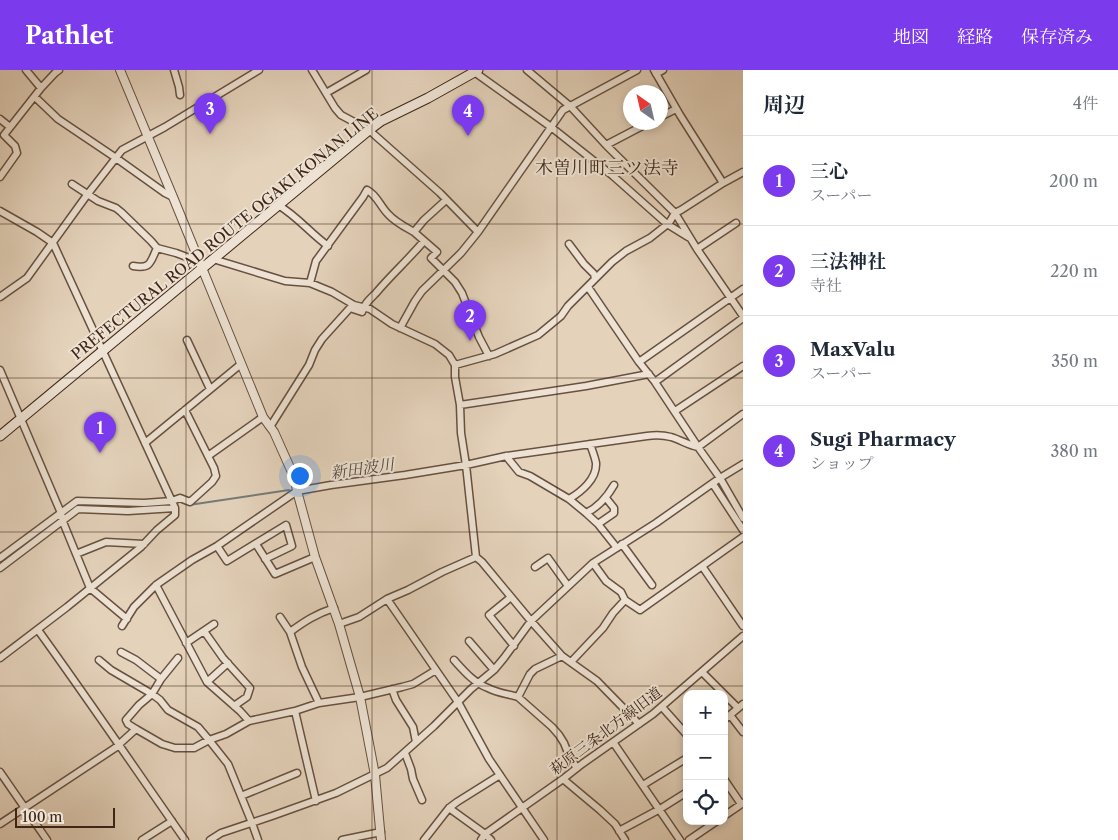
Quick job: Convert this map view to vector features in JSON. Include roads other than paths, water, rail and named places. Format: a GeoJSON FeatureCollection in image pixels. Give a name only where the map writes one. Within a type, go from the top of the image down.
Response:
{"type":"FeatureCollection","features":[{"type":"Feature","properties":{"kind":"main road","name":"PREFECTURAL ROAD ROUTE OGAKI KONAN LINE"},"geometry":{"type":"LineString","coordinates":[[0,436],[201,265],[213,259],[369,130],[381,121],[428,98],[475,71]]}},
{"type":"Feature","properties":{"kind":"street"},"geometry":{"type":"LineString","coordinates":[[26,70],[41,88]]}},
{"type":"Feature","properties":{"kind":"street"},"geometry":{"type":"LineString","coordinates":[[0,177],[17,152],[15,146],[4,135],[41,88],[59,70]]}},
{"type":"Feature","properties":{"kind":"street"},"geometry":{"type":"LineString","coordinates":[[120,70],[174,197],[263,417],[270,427],[295,479],[315,557],[340,624],[360,697],[375,774],[381,836],[342,840]]}},
{"type":"Feature","properties":{"kind":"street"},"geometry":{"type":"LineString","coordinates":[[174,70],[180,95]]}},
{"type":"Feature","properties":{"kind":"street"},"geometry":{"type":"LineString","coordinates":[[0,297],[27,278],[122,150],[259,70]]}},
{"type":"Feature","properties":{"kind":"street"},"geometry":{"type":"LineString","coordinates":[[312,70],[341,115],[369,130],[446,200],[478,232]]}},
{"type":"Feature","properties":{"kind":"street"},"geometry":{"type":"LineString","coordinates":[[326,93],[366,70]]}},
{"type":"Feature","properties":{"kind":"street"},"geometry":{"type":"LineString","coordinates":[[527,70],[571,107],[606,145],[675,213],[743,317],[655,382]]}},
{"type":"Feature","properties":{"kind":"street"},"geometry":{"type":"LineString","coordinates":[[400,328],[422,291],[444,271],[478,232],[563,110],[637,70]]}},
{"type":"Feature","properties":{"kind":"street"},"geometry":{"type":"LineString","coordinates":[[475,71],[613,176],[667,224],[689,237]]}},
{"type":"Feature","properties":{"kind":"street"},"geometry":{"type":"LineString","coordinates":[[657,71],[676,109],[724,182]]}},
{"type":"Feature","properties":{"kind":"street"},"geometry":{"type":"LineString","coordinates":[[35,97],[58,119],[174,197]]}},
{"type":"Feature","properties":{"kind":"street"},"geometry":{"type":"LineString","coordinates":[[668,113],[676,109]]}},
{"type":"Feature","properties":{"kind":"street"},"geometry":{"type":"LineString","coordinates":[[0,118],[10,127]]}},
{"type":"Feature","properties":{"kind":"street"},"geometry":{"type":"LineString","coordinates":[[606,145],[635,130]]}},
{"type":"Feature","properties":{"kind":"street"},"geometry":{"type":"LineString","coordinates":[[455,365],[490,356],[538,335],[561,316],[568,306],[612,262],[626,251],[650,238],[669,223],[675,213],[743,172]]}},
{"type":"Feature","properties":{"kind":"street"},"geometry":{"type":"LineString","coordinates":[[72,184],[98,201],[116,208],[152,241],[157,248],[176,253],[201,265]]}},
{"type":"Feature","properties":{"kind":"street"},"geometry":{"type":"LineString","coordinates":[[310,283],[316,261],[367,190],[373,193],[388,214],[397,222],[414,232],[437,252],[431,258],[455,282],[490,356]]}},
{"type":"Feature","properties":{"kind":"street"},"geometry":{"type":"LineString","coordinates":[[414,232],[446,200]]}},
{"type":"Feature","properties":{"kind":"street"},"geometry":{"type":"LineString","coordinates":[[278,205],[300,220],[328,246]]}},
{"type":"Feature","properties":{"kind":"street"},"geometry":{"type":"LineString","coordinates":[[0,211],[53,243],[146,443],[176,514],[144,544],[38,630],[0,658]]}},
{"type":"Feature","properties":{"kind":"street"},"geometry":{"type":"LineString","coordinates":[[697,249],[736,223]]}},
{"type":"Feature","properties":{"kind":"street"},"geometry":{"type":"LineString","coordinates":[[270,427],[309,365],[322,339],[350,308],[362,312],[363,307],[424,241]]}},
{"type":"Feature","properties":{"kind":"street"},"geometry":{"type":"LineString","coordinates":[[569,244],[594,274],[595,279]]}},
{"type":"Feature","properties":{"kind":"street"},"geometry":{"type":"LineString","coordinates":[[134,266],[144,268],[148,266],[157,248]]}},
{"type":"Feature","properties":{"kind":"street"},"geometry":{"type":"LineString","coordinates":[[213,259],[285,281],[310,283],[332,292],[354,305],[370,309],[381,318],[435,344],[449,355],[455,365],[476,557],[562,656],[597,681],[639,724]]}},
{"type":"Feature","properties":{"kind":"street"},"geometry":{"type":"LineString","coordinates":[[588,287],[675,411],[743,516]]}},
{"type":"Feature","properties":{"kind":"street"},"geometry":{"type":"LineString","coordinates":[[639,362],[743,289]]}},
{"type":"Feature","properties":{"kind":"street"},"geometry":{"type":"LineString","coordinates":[[187,340],[210,390]]}},
{"type":"Feature","properties":{"kind":"street"},"geometry":{"type":"LineString","coordinates":[[146,443],[241,364]]}},
{"type":"Feature","properties":{"kind":"street"},"geometry":{"type":"LineString","coordinates":[[675,411],[743,366]]}},
{"type":"Feature","properties":{"kind":"street"},"geometry":{"type":"LineString","coordinates":[[0,370],[61,513],[62,522],[90,588],[126,619]]}},
{"type":"Feature","properties":{"kind":"street"},"geometry":{"type":"LineString","coordinates":[[460,405],[586,386],[649,374]]}},
{"type":"Feature","properties":{"kind":"street"},"geometry":{"type":"LineString","coordinates":[[0,558],[77,501],[144,503],[172,501],[180,498],[190,502],[216,476],[214,468],[185,410]]}},
{"type":"Feature","properties":{"kind":"street"},"geometry":{"type":"LineString","coordinates":[[122,626],[134,607],[156,585],[297,492],[466,465],[506,456],[660,435],[698,447],[743,414]]}},
{"type":"Feature","properties":{"kind":"street"},"geometry":{"type":"LineString","coordinates":[[208,456],[263,417]]}},
{"type":"Feature","properties":{"kind":"street"},"geometry":{"type":"LineString","coordinates":[[569,499],[585,487],[596,470],[596,461],[590,444]]}},
{"type":"Feature","properties":{"kind":"street"},"geometry":{"type":"LineString","coordinates":[[506,456],[519,472],[530,476],[569,499],[586,513],[619,546],[652,585]]}},
{"type":"Feature","properties":{"kind":"street"},"geometry":{"type":"LineString","coordinates":[[210,840],[221,833],[336,793],[387,768],[494,670],[531,621],[593,564],[743,464]]}},
{"type":"Feature","properties":{"kind":"street"},"geometry":{"type":"LineString","coordinates":[[713,484],[743,530]]}},
{"type":"Feature","properties":{"kind":"street"},"geometry":{"type":"LineString","coordinates":[[586,513],[606,498],[614,485]]}},
{"type":"Feature","properties":{"kind":"street"},"geometry":{"type":"LineString","coordinates":[[598,524],[614,513],[614,508],[606,498]]}},
{"type":"Feature","properties":{"kind":"street"},"geometry":{"type":"LineString","coordinates":[[0,568],[78,509],[128,511],[175,508]]}},
{"type":"Feature","properties":{"kind":"street"},"geometry":{"type":"LineString","coordinates":[[217,546],[227,561],[286,525],[292,546],[265,560]]}},
{"type":"Feature","properties":{"kind":"street"},"geometry":{"type":"LineString","coordinates":[[593,564],[606,581],[621,592],[625,600],[640,610],[743,537]]}},
{"type":"Feature","properties":{"kind":"street"},"geometry":{"type":"LineString","coordinates":[[76,554],[106,542],[144,544]]}},
{"type":"Feature","properties":{"kind":"street"},"geometry":{"type":"LineString","coordinates":[[256,544],[275,574],[315,557]]}},
{"type":"Feature","properties":{"kind":"street"},"geometry":{"type":"LineString","coordinates":[[340,624],[359,617],[387,599],[476,557]]}},
{"type":"Feature","properties":{"kind":"street"},"geometry":{"type":"LineString","coordinates":[[535,567],[548,558],[568,586]]}},
{"type":"Feature","properties":{"kind":"street"},"geometry":{"type":"LineString","coordinates":[[702,566],[743,626]]}},
{"type":"Feature","properties":{"kind":"street"},"geometry":{"type":"LineString","coordinates":[[156,585],[207,682],[249,721]]}},
{"type":"Feature","properties":{"kind":"street"},"geometry":{"type":"LineString","coordinates":[[511,597],[489,615],[514,646]]}},
{"type":"Feature","properties":{"kind":"street"},"geometry":{"type":"LineString","coordinates":[[387,599],[458,702],[489,759],[544,840]]}},
{"type":"Feature","properties":{"kind":"street"},"geometry":{"type":"LineString","coordinates":[[570,662],[603,628],[625,600]]}},
{"type":"Feature","properties":{"kind":"street"},"geometry":{"type":"LineString","coordinates":[[290,632],[306,620],[334,608]]}},
{"type":"Feature","properties":{"kind":"street"},"geometry":{"type":"LineString","coordinates":[[280,617],[290,632],[302,667],[318,703]]}},
{"type":"Feature","properties":{"kind":"street"},"geometry":{"type":"LineString","coordinates":[[186,643],[214,624]]}},
{"type":"Feature","properties":{"kind":"street"},"geometry":{"type":"LineString","coordinates":[[38,630],[186,840]]}},
{"type":"Feature","properties":{"kind":"street"},"geometry":{"type":"LineString","coordinates":[[204,631],[228,664],[250,688],[247,697],[234,706]]}},
{"type":"Feature","properties":{"kind":"street","name":"萩原三条北方線旧道"},"geometry":{"type":"LineString","coordinates":[[483,837],[662,707],[743,636]]}},
{"type":"Feature","properties":{"kind":"street"},"geometry":{"type":"LineString","coordinates":[[470,641],[494,670]]}},
{"type":"Feature","properties":{"kind":"street"},"geometry":{"type":"LineString","coordinates":[[122,652],[161,679]]}},
{"type":"Feature","properties":{"kind":"street"},"geometry":{"type":"LineString","coordinates":[[518,697],[530,674],[535,669],[562,656]]}},
{"type":"Feature","properties":{"kind":"street"},"geometry":{"type":"LineString","coordinates":[[178,658],[152,694],[126,720],[128,724],[162,744],[175,748],[194,748],[226,734],[249,721],[295,711],[318,703],[360,697],[413,684],[436,670]]}},
{"type":"Feature","properties":{"kind":"street"},"geometry":{"type":"LineString","coordinates":[[99,660],[111,670],[152,694],[168,710],[198,727],[228,764],[258,840]]}},
{"type":"Feature","properties":{"kind":"street"},"geometry":{"type":"LineString","coordinates":[[454,660],[478,683],[486,688],[518,697],[559,735],[577,768]]}},
{"type":"Feature","properties":{"kind":"street"},"geometry":{"type":"LineString","coordinates":[[207,682],[228,664]]}},
{"type":"Feature","properties":{"kind":"street"},"geometry":{"type":"LineString","coordinates":[[702,672],[720,690]]}},
{"type":"Feature","properties":{"kind":"street"},"geometry":{"type":"LineString","coordinates":[[392,689],[396,700],[413,727],[416,742]]}},
{"type":"Feature","properties":{"kind":"street"},"geometry":{"type":"LineString","coordinates":[[728,697],[740,706],[730,715],[743,732]]}},
{"type":"Feature","properties":{"kind":"street"},"geometry":{"type":"LineString","coordinates":[[662,707],[683,731]]}},
{"type":"Feature","properties":{"kind":"street"},"geometry":{"type":"LineString","coordinates":[[295,711],[316,801]]}},
{"type":"Feature","properties":{"kind":"street"},"geometry":{"type":"LineString","coordinates":[[0,824],[115,748],[136,729]]}},
{"type":"Feature","properties":{"kind":"street"},"geometry":{"type":"LineString","coordinates":[[613,742],[680,840]]}},
{"type":"Feature","properties":{"kind":"street"},"geometry":{"type":"LineString","coordinates":[[405,753],[413,780],[422,800]]}},
{"type":"Feature","properties":{"kind":"street"},"geometry":{"type":"LineString","coordinates":[[643,785],[683,760]]}},
{"type":"Feature","properties":{"kind":"street"},"geometry":{"type":"LineString","coordinates":[[0,772],[47,840]]}},
{"type":"Feature","properties":{"kind":"street"},"geometry":{"type":"LineString","coordinates":[[241,796],[297,773]]}},
{"type":"Feature","properties":{"kind":"street"},"geometry":{"type":"LineString","coordinates":[[424,840],[449,808],[500,775]]}},
{"type":"Feature","properties":{"kind":"street"},"geometry":{"type":"LineString","coordinates":[[563,779],[600,810],[614,824],[625,840]]}},
{"type":"Feature","properties":{"kind":"street"},"geometry":{"type":"LineString","coordinates":[[728,785],[742,804],[728,813]]}},
{"type":"Feature","properties":{"kind":"street"},"geometry":{"type":"LineString","coordinates":[[619,831],[683,795]]}},
{"type":"Feature","properties":{"kind":"street"},"geometry":{"type":"LineString","coordinates":[[449,808],[483,837],[491,840]]}},
{"type":"Feature","properties":{"kind":"street"},"geometry":{"type":"LineString","coordinates":[[142,840],[172,821]]}},
{"type":"Feature","properties":{"kind":"street"},"geometry":{"type":"LineString","coordinates":[[689,840],[711,825]]}},
{"type":"Feature","properties":{"kind":"waterway","name":"新田波川"},"geometry":{"type":"LineString","coordinates":[[179,501],[189,505],[289,490]]}},
{"type":"Feature","properties":{"kind":"place","name":"MaxValu"},"geometry":{"type":"Point","coordinates":[210,134]}},
{"type":"Feature","properties":{"kind":"place","name":"Sugi Pharmacy"},"geometry":{"type":"Point","coordinates":[468,136]}},
{"type":"Feature","properties":{"kind":"place","name":"三法神社"},"geometry":{"type":"Point","coordinates":[470,341]}},
{"type":"Feature","properties":{"kind":"place","name":"三心"},"geometry":{"type":"Point","coordinates":[100,453]}},
{"type":"Feature","properties":{"kind":"district","name":"木曽川町三ツ法寺"},"geometry":{"type":"Point","coordinates":[607,168]}}]}
